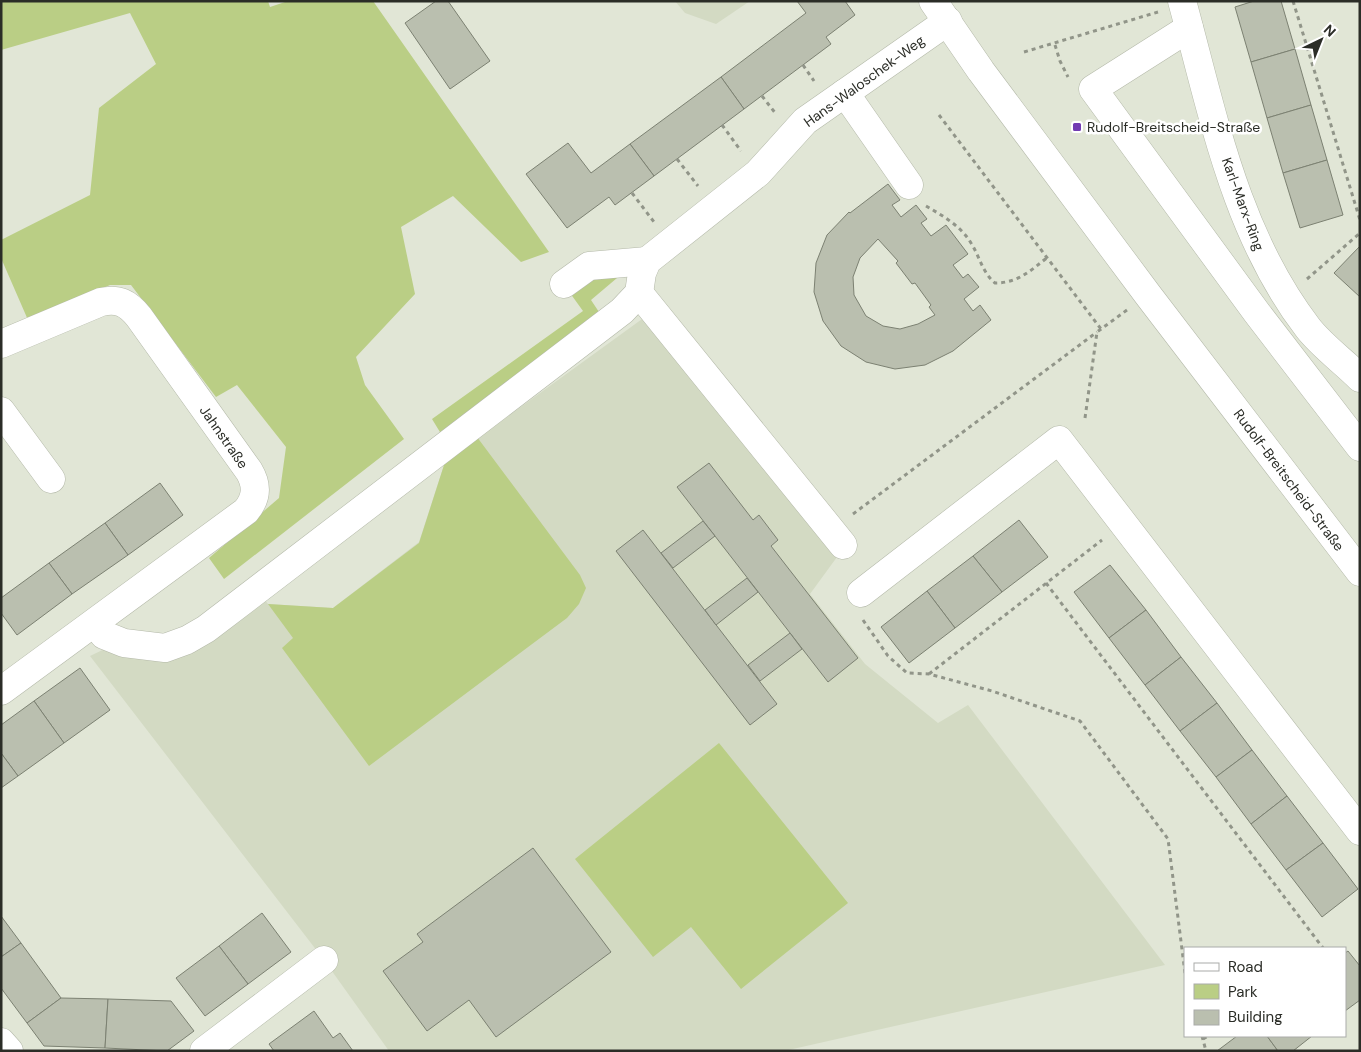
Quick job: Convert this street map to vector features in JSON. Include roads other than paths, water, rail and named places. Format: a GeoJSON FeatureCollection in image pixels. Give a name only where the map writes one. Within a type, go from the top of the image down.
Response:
{"type":"FeatureCollection","features":[{"type":"Feature","properties":{"kind":"street","name":"Hans-Waloschek-Weg"},"geometry":{"type":"LineString","coordinates":[[647,260],[758,173],[805,121],[844,93],[940,11]]}},
{"type":"Feature","properties":{"kind":"street","name":"Rudolf-Breitscheid-Straße"},"geometry":{"type":"LineString","coordinates":[[940,11],[981,71],[1148,295],[1360,572]]}},
{"type":"Feature","properties":{"kind":"street"},"geometry":{"type":"LineString","coordinates":[[1185,11],[1093,89],[1257,313],[1360,447]]}},
{"type":"Feature","properties":{"kind":"street","name":"Karl-Marx-Ring"},"geometry":{"type":"LineString","coordinates":[[1185,11],[1226,162],[1242,210],[1260,253],[1283,294],[1309,330],[1360,378]]}},
{"type":"Feature","properties":{"kind":"street"},"geometry":{"type":"LineString","coordinates":[[844,93],[910,185]]}},
{"type":"Feature","properties":{"kind":"street"},"geometry":{"type":"LineString","coordinates":[[95,623],[104,635],[124,643],[165,648],[187,640],[206,629],[622,311],[639,293],[642,273],[647,260],[589,266],[564,284]]}},
{"type":"Feature","properties":{"kind":"street"},"geometry":{"type":"LineString","coordinates":[[639,293],[837,538]]}},
{"type":"Feature","properties":{"kind":"street","name":"Jahnstraße"},"geometry":{"type":"LineString","coordinates":[[1,344],[101,302],[110,300],[122,301],[131,307],[139,317],[254,482],[254,501],[246,511],[1,691]]}},
{"type":"Feature","properties":{"kind":"street"},"geometry":{"type":"LineString","coordinates":[[1,411],[51,479]]}},
{"type":"Feature","properties":{"kind":"street"},"geometry":{"type":"LineString","coordinates":[[861,593],[1059,440],[1360,831]]}},
{"type":"Feature","properties":{"kind":"street"},"geometry":{"type":"LineString","coordinates":[[204,1051],[324,960]]}},
{"type":"Feature","properties":{"kind":"street"},"geometry":{"type":"LineString","coordinates":[[1,1042],[9,1051]]}},
{"type":"Feature","properties":{"kind":"place","name":"Rudolf-Breitscheid-Straße"},"geometry":{"type":"Point","coordinates":[1077,127]}}]}
